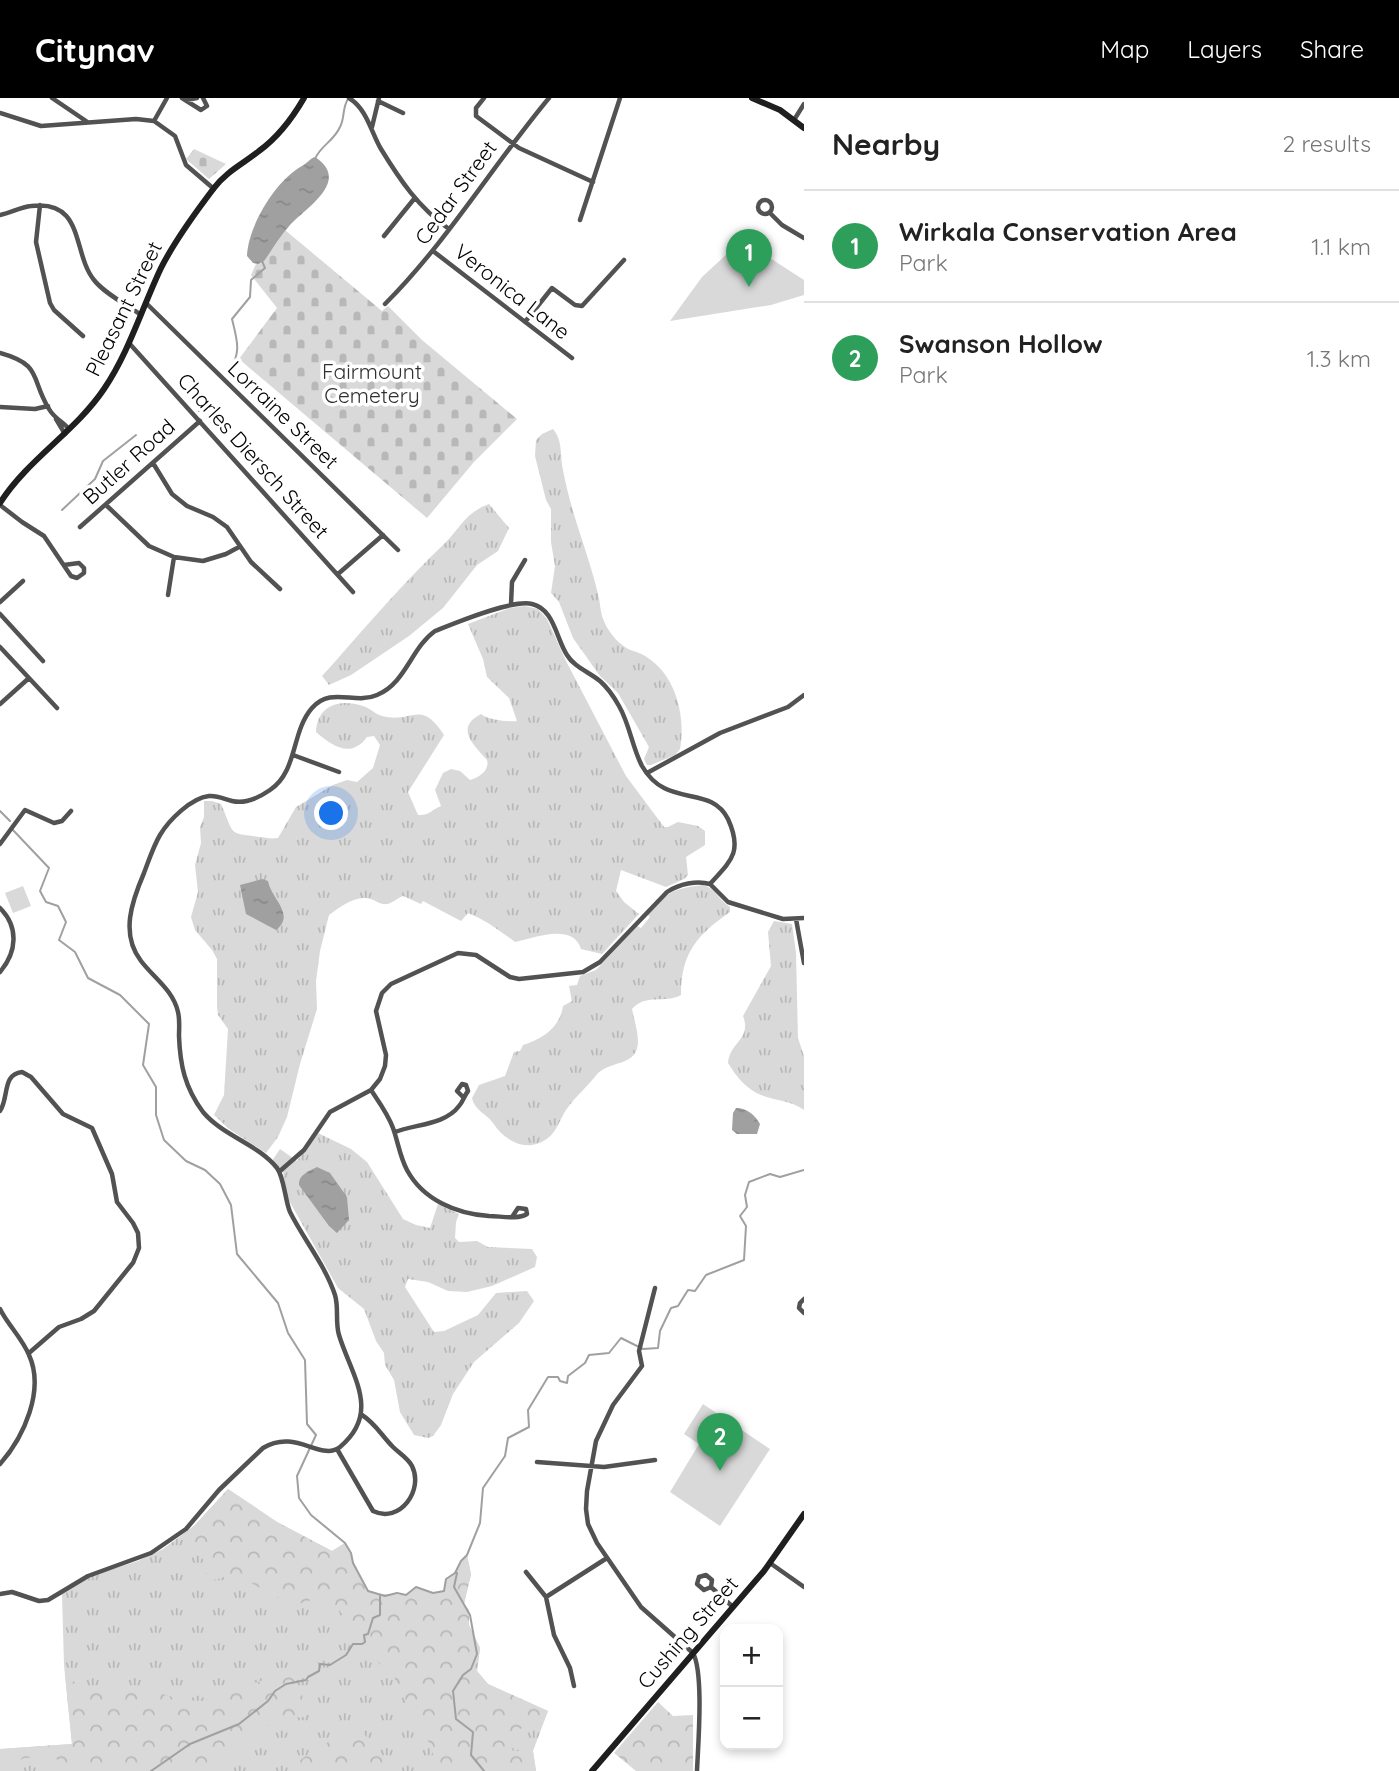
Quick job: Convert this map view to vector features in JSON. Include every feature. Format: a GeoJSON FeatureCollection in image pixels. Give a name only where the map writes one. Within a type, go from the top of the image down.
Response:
{"type":"FeatureCollection","features":[{"type":"Feature","properties":{"kind":"main road","name":"Pleasant Street"},"geometry":{"type":"LineString","coordinates":[[0,504],[18,480],[67,432],[104,390],[129,343],[170,252],[214,189],[230,171],[265,146],[304,98]]}},
{"type":"Feature","properties":{"kind":"main road"},"geometry":{"type":"LineString","coordinates":[[752,98],[773,106],[804,128]]}},
{"type":"Feature","properties":{"kind":"main road","name":"Cushing Street"},"geometry":{"type":"LineString","coordinates":[[592,1771],[770,1563],[804,1514]]}},
{"type":"Feature","properties":{"kind":"street"},"geometry":{"type":"LineString","coordinates":[[52,98],[88,123]]}},
{"type":"Feature","properties":{"kind":"street"},"geometry":{"type":"LineString","coordinates":[[153,121],[167,98]]}},
{"type":"Feature","properties":{"kind":"street"},"geometry":{"type":"LineString","coordinates":[[183,99],[197,98]]}},
{"type":"Feature","properties":{"kind":"street"},"geometry":{"type":"LineString","coordinates":[[183,99],[204,110],[207,106],[203,98]]}},
{"type":"Feature","properties":{"kind":"street"},"geometry":{"type":"LineString","coordinates":[[484,98],[476,108],[476,116],[512,144],[593,182]]}},
{"type":"Feature","properties":{"kind":"street","name":"Cedar Street"},"geometry":{"type":"LineString","coordinates":[[385,304],[424,264],[549,98]]}},
{"type":"Feature","properties":{"kind":"street"},"geometry":{"type":"LineString","coordinates":[[580,219],[620,98]]}},
{"type":"Feature","properties":{"kind":"street"},"geometry":{"type":"LineString","coordinates":[[351,99],[372,128],[380,147],[414,199],[449,229]]}},
{"type":"Feature","properties":{"kind":"street"},"geometry":{"type":"LineString","coordinates":[[372,128],[378,99],[403,113]]}},
{"type":"Feature","properties":{"kind":"street"},"geometry":{"type":"LineString","coordinates":[[794,120],[804,104]]}},
{"type":"Feature","properties":{"kind":"street"},"geometry":{"type":"LineString","coordinates":[[0,113],[37,125],[143,119],[153,121],[175,136],[186,165],[214,189]]}},
{"type":"Feature","properties":{"kind":"street"},"geometry":{"type":"LineString","coordinates":[[384,236],[414,199]]}},
{"type":"Feature","properties":{"kind":"street"},"geometry":{"type":"LineString","coordinates":[[0,215],[40,205],[57,210],[69,219],[78,235],[94,280],[141,315]]}},
{"type":"Feature","properties":{"kind":"street"},"geometry":{"type":"LineString","coordinates":[[40,205],[36,242],[50,303],[82,336]]}},
{"type":"Feature","properties":{"kind":"street"},"geometry":{"type":"LineString","coordinates":[[770,212],[782,225],[804,238]]}},
{"type":"Feature","properties":{"kind":"street","name":"Veronica Lane"},"geometry":{"type":"LineString","coordinates":[[433,251],[572,358]]}},
{"type":"Feature","properties":{"kind":"street"},"geometry":{"type":"LineString","coordinates":[[525,322],[552,288],[575,305],[582,306],[624,260]]}},
{"type":"Feature","properties":{"kind":"street","name":"Lorraine Street"},"geometry":{"type":"LineString","coordinates":[[146,303],[398,550]]}},
{"type":"Feature","properties":{"kind":"street","name":"Charles Diersch Street"},"geometry":{"type":"LineString","coordinates":[[129,343],[353,592]]}},
{"type":"Feature","properties":{"kind":"street"},"geometry":{"type":"LineString","coordinates":[[0,354],[18,359],[29,366],[48,406],[67,432]]}},
{"type":"Feature","properties":{"kind":"street"},"geometry":{"type":"LineString","coordinates":[[0,407],[35,409],[48,406]]}},
{"type":"Feature","properties":{"kind":"street","name":"Butler Road"},"geometry":{"type":"LineString","coordinates":[[80,527],[200,421]]}},
{"type":"Feature","properties":{"kind":"street"},"geometry":{"type":"LineString","coordinates":[[153,463],[172,495],[227,527],[251,562],[280,589]]}},
{"type":"Feature","properties":{"kind":"street"},"geometry":{"type":"LineString","coordinates":[[0,504],[44,536],[64,565],[75,578],[80,578],[84,573],[84,568],[79,563],[64,565]]}},
{"type":"Feature","properties":{"kind":"street"},"geometry":{"type":"LineString","coordinates":[[106,505],[149,546],[174,557],[203,561],[239,547]]}},
{"type":"Feature","properties":{"kind":"street"},"geometry":{"type":"LineString","coordinates":[[338,574],[383,535]]}},
{"type":"Feature","properties":{"kind":"street"},"geometry":{"type":"LineString","coordinates":[[168,595],[174,557]]}},
{"type":"Feature","properties":{"kind":"street"},"geometry":{"type":"LineString","coordinates":[[511,604],[512,582],[525,560]]}},
{"type":"Feature","properties":{"kind":"street"},"geometry":{"type":"LineString","coordinates":[[0,602],[23,581]]}},
{"type":"Feature","properties":{"kind":"street"},"geometry":{"type":"LineString","coordinates":[[0,1594],[12,1592],[39,1601],[48,1600],[88,1576],[151,1553],[186,1529],[219,1490],[259,1450],[280,1441],[295,1441],[327,1451],[337,1449],[353,1432],[362,1415],[360,1391],[338,1330],[335,1297],[290,1211],[280,1171],[255,1149],[216,1124],[197,1102],[181,1070],[180,1021],[175,1002],[169,991],[139,959],[131,941],[129,920],[136,891],[152,850],[172,820],[192,803],[208,796],[237,802],[259,797],[274,787],[281,780],[293,755],[307,715],[320,701],[335,696],[365,698],[379,695],[395,683],[426,639],[435,631],[511,604],[533,604],[546,612],[569,658],[599,680],[612,694],[624,713],[639,759],[647,773],[669,792],[705,799],[716,804],[724,813],[732,829],[735,848],[729,866],[710,884]]}},
{"type":"Feature","properties":{"kind":"street"},"geometry":{"type":"LineString","coordinates":[[0,614],[43,661]]}},
{"type":"Feature","properties":{"kind":"street"},"geometry":{"type":"LineString","coordinates":[[0,647],[57,708]]}},
{"type":"Feature","properties":{"kind":"street"},"geometry":{"type":"LineString","coordinates":[[0,704],[29,678]]}},
{"type":"Feature","properties":{"kind":"street"},"geometry":{"type":"LineString","coordinates":[[647,773],[720,733],[788,707],[804,695]]}},
{"type":"Feature","properties":{"kind":"street"},"geometry":{"type":"LineString","coordinates":[[293,755],[339,772]]}},
{"type":"Feature","properties":{"kind":"street"},"geometry":{"type":"LineString","coordinates":[[0,844],[25,810],[54,823],[62,821],[71,811]]}},
{"type":"Feature","properties":{"kind":"street"},"geometry":{"type":"LineString","coordinates":[[280,1171],[304,1150],[330,1112],[371,1090],[382,1075],[386,1062],[376,1015],[376,1007],[382,993],[391,984],[435,962],[458,953],[476,956],[519,979],[589,971],[667,892],[702,882],[710,884],[728,902],[776,917],[804,918]]}},
{"type":"Feature","properties":{"kind":"street"},"geometry":{"type":"LineString","coordinates":[[0,908],[11,922],[14,940],[9,959],[0,972]]}},
{"type":"Feature","properties":{"kind":"street"},"geometry":{"type":"LineString","coordinates":[[796,919],[804,963]]}},
{"type":"Feature","properties":{"kind":"street"},"geometry":{"type":"LineString","coordinates":[[0,1111],[5,1103],[9,1079],[16,1072],[22,1072],[31,1077],[63,1114],[92,1128],[112,1174],[117,1202],[138,1233],[139,1248],[132,1264],[94,1311],[59,1327],[29,1353]]}},
{"type":"Feature","properties":{"kind":"street"},"geometry":{"type":"LineString","coordinates":[[371,1090],[395,1132],[408,1172],[432,1196],[447,1206],[469,1214],[512,1217]]}},
{"type":"Feature","properties":{"kind":"street"},"geometry":{"type":"LineString","coordinates":[[395,1132],[446,1116],[458,1107],[463,1097]]}},
{"type":"Feature","properties":{"kind":"street"},"geometry":{"type":"LineString","coordinates":[[656,1288],[640,1347],[642,1366],[625,1387],[596,1440],[586,1509],[588,1524],[607,1558],[642,1607],[693,1653],[698,1675],[697,1771]]}},
{"type":"Feature","properties":{"kind":"street"},"geometry":{"type":"LineString","coordinates":[[804,1299],[799,1308],[804,1313]]}},
{"type":"Feature","properties":{"kind":"street"},"geometry":{"type":"LineString","coordinates":[[0,1309],[29,1353],[35,1374],[34,1397],[19,1436],[0,1464]]}},
{"type":"Feature","properties":{"kind":"street"},"geometry":{"type":"LineString","coordinates":[[337,1449],[373,1511],[393,1514],[407,1503],[414,1486],[412,1465],[362,1415]]}},
{"type":"Feature","properties":{"kind":"street"},"geometry":{"type":"LineString","coordinates":[[0,1459],[6,1455]]}},
{"type":"Feature","properties":{"kind":"street"},"geometry":{"type":"LineString","coordinates":[[537,1462],[590,1467],[655,1460]]}},
{"type":"Feature","properties":{"kind":"street"},"geometry":{"type":"LineString","coordinates":[[546,1597],[607,1558]]}},
{"type":"Feature","properties":{"kind":"street"},"geometry":{"type":"LineString","coordinates":[[770,1563],[804,1587]]}},
{"type":"Feature","properties":{"kind":"street"},"geometry":{"type":"LineString","coordinates":[[526,1572],[546,1597],[554,1634],[570,1668],[574,1686]]}},
{"type":"Feature","properties":{"kind":"street"},"geometry":{"type":"LineString","coordinates":[[711,1587],[733,1607]]}},
{"type":"Feature","properties":{"kind":"green space"},"geometry":{"type":"Polygon","coordinates":[[[194,149],[226,164],[209,179],[186,159],[194,149]]]}},
{"type":"Feature","properties":{"kind":"green space","name":"Fairmount Cemetery"},"geometry":{"type":"Polygon","coordinates":[[[285,230],[382,311],[388,306],[422,340],[517,419],[474,462],[427,518],[239,359],[277,308],[251,275],[256,264],[268,254],[285,230]]]}},
{"type":"Feature","properties":{"kind":"green space"},"geometry":{"type":"Polygon","coordinates":[[[742,240],[804,280],[804,295],[771,305],[670,321],[702,277],[742,240]]]}},
{"type":"Feature","properties":{"kind":"green space"},"geometry":{"type":"Polygon","coordinates":[[[553,429],[560,443],[566,486],[604,621],[619,643],[646,656],[658,666],[666,675],[677,698],[681,724],[680,749],[675,755],[651,765],[647,765],[644,759],[649,747],[618,693],[600,676],[573,638],[559,602],[551,593],[555,566],[551,542],[551,509],[546,500],[535,456],[536,440],[553,429]]]}},
{"type":"Feature","properties":{"kind":"green space"},"geometry":{"type":"Polygon","coordinates":[[[489,504],[509,528],[498,551],[477,565],[443,608],[409,636],[351,675],[329,685],[322,676],[387,602],[464,520],[489,504]]]}},
{"type":"Feature","properties":{"kind":"green space"},"geometry":{"type":"Polygon","coordinates":[[[525,606],[538,609],[547,619],[626,776],[664,827],[678,822],[698,826],[705,831],[705,845],[686,857],[688,875],[666,887],[621,870],[616,891],[624,902],[639,914],[602,954],[581,949],[577,941],[562,934],[542,935],[515,942],[487,922],[468,913],[461,921],[423,901],[421,904],[403,896],[385,904],[360,898],[338,908],[329,915],[320,951],[316,981],[317,1009],[287,1117],[278,1137],[266,1153],[229,1129],[214,1115],[224,1095],[228,1029],[218,1015],[217,959],[195,930],[191,917],[198,892],[195,865],[201,843],[200,827],[204,817],[204,801],[221,804],[233,831],[237,833],[278,838],[296,807],[333,785],[347,780],[357,782],[373,768],[380,745],[374,736],[367,737],[361,744],[348,749],[335,746],[316,732],[317,723],[325,710],[346,703],[366,707],[382,716],[393,718],[422,715],[436,724],[444,735],[408,792],[418,815],[427,814],[441,806],[435,790],[443,773],[451,769],[460,771],[470,780],[480,775],[487,767],[487,760],[469,737],[469,725],[473,719],[481,714],[498,720],[517,721],[509,698],[487,677],[483,659],[468,624],[510,608],[525,606]]]}},
{"type":"Feature","properties":{"kind":"green space"},"geometry":{"type":"Polygon","coordinates":[[[703,885],[730,907],[730,912],[708,929],[693,946],[684,968],[681,995],[643,1001],[632,1009],[638,1038],[636,1052],[625,1061],[598,1073],[570,1105],[548,1138],[532,1145],[510,1140],[473,1102],[472,1098],[479,1085],[505,1076],[514,1052],[543,1036],[558,1021],[563,1006],[572,1001],[569,986],[577,985],[580,976],[596,970],[637,926],[641,928],[650,917],[647,914],[661,901],[677,890],[703,885]]]}},
{"type":"Feature","properties":{"kind":"green space"},"geometry":{"type":"Polygon","coordinates":[[[23,886],[31,906],[13,913],[5,893],[23,886]]]}},
{"type":"Feature","properties":{"kind":"green space"},"geometry":{"type":"Polygon","coordinates":[[[774,921],[792,924],[796,953],[798,1038],[804,1056],[804,1110],[751,1089],[734,1073],[728,1063],[732,1050],[745,1030],[743,1016],[771,966],[768,932],[774,921]]]}},
{"type":"Feature","properties":{"kind":"green space"},"geometry":{"type":"Polygon","coordinates":[[[318,1133],[351,1149],[367,1162],[403,1219],[430,1228],[438,1204],[459,1214],[455,1238],[459,1242],[477,1241],[488,1247],[532,1249],[537,1257],[535,1267],[492,1286],[467,1292],[448,1291],[428,1282],[408,1279],[405,1287],[434,1332],[444,1331],[478,1315],[496,1293],[527,1291],[534,1301],[519,1323],[474,1362],[453,1394],[441,1425],[433,1436],[428,1438],[414,1435],[400,1412],[394,1380],[385,1365],[384,1353],[376,1341],[364,1309],[338,1288],[287,1197],[283,1172],[272,1161],[280,1149],[297,1161],[318,1133]]]}},
{"type":"Feature","properties":{"kind":"green space"},"geometry":{"type":"Polygon","coordinates":[[[703,1404],[770,1449],[720,1526],[670,1492],[699,1444],[684,1434],[703,1404]]]}},
{"type":"Feature","properties":{"kind":"green space"},"geometry":{"type":"Polygon","coordinates":[[[228,1489],[277,1522],[332,1551],[345,1543],[366,1589],[377,1593],[406,1596],[416,1587],[432,1593],[442,1592],[445,1590],[447,1578],[456,1571],[467,1555],[471,1574],[464,1604],[469,1610],[469,1625],[480,1648],[477,1671],[488,1684],[548,1711],[533,1751],[536,1771],[0,1771],[0,1749],[72,1744],[64,1665],[62,1594],[94,1575],[138,1561],[163,1549],[194,1526],[228,1489]]]}},
{"type":"Feature","properties":{"kind":"green space"},"geometry":{"type":"Polygon","coordinates":[[[228,1489],[277,1522],[332,1551],[345,1543],[366,1589],[377,1593],[406,1596],[416,1587],[432,1593],[442,1592],[445,1590],[447,1578],[456,1571],[467,1555],[471,1574],[464,1604],[469,1610],[469,1625],[480,1648],[477,1671],[488,1684],[548,1711],[543,1723],[531,1724],[518,1731],[511,1747],[513,1751],[533,1751],[536,1771],[439,1771],[422,1724],[397,1689],[394,1674],[368,1653],[337,1608],[318,1599],[290,1604],[236,1575],[211,1580],[203,1575],[211,1571],[212,1566],[191,1550],[183,1534],[194,1526],[228,1489]]]}},
{"type":"Feature","properties":{"kind":"green space"},"geometry":{"type":"Polygon","coordinates":[[[284,1673],[295,1680],[301,1692],[304,1717],[285,1718],[247,1735],[222,1771],[63,1771],[57,1759],[50,1757],[24,1758],[0,1771],[0,1749],[72,1744],[65,1675],[81,1687],[97,1692],[150,1690],[182,1700],[202,1701],[284,1673]]]}},
{"type":"Feature","properties":{"kind":"green space"},"geometry":{"type":"Polygon","coordinates":[[[658,1702],[673,1716],[693,1715],[693,1771],[636,1771],[614,1753],[658,1702]]]}},
{"type":"Feature","properties":{"kind":"green space"},"geometry":{"type":"Polygon","coordinates":[[[354,1723],[382,1754],[385,1771],[290,1771],[295,1764],[340,1732],[350,1731],[354,1723]]]}},
{"type":"Feature","properties":{"kind":"water"},"geometry":{"type":"Polygon","coordinates":[[[315,157],[325,166],[329,175],[322,194],[286,229],[264,261],[253,263],[247,256],[249,244],[252,231],[265,205],[292,173],[315,157]]]}},
{"type":"Feature","properties":{"kind":"water"},"geometry":{"type":"Polygon","coordinates":[[[262,879],[268,881],[283,912],[282,924],[276,930],[246,914],[240,885],[262,879]]]}},
{"type":"Feature","properties":{"kind":"water"},"geometry":{"type":"Polygon","coordinates":[[[736,1108],[747,1111],[756,1118],[760,1124],[757,1134],[737,1134],[732,1130],[736,1108]]]}},
{"type":"Feature","properties":{"kind":"water"},"geometry":{"type":"Polygon","coordinates":[[[317,1167],[330,1173],[347,1197],[349,1220],[337,1233],[299,1185],[302,1176],[317,1167]]]}},
{"type":"Feature","properties":{"kind":"waterway"},"geometry":{"type":"LineString","coordinates":[[315,159],[342,124],[348,99]]}},
{"type":"Feature","properties":{"kind":"waterway"},"geometry":{"type":"LineString","coordinates":[[229,374],[237,347],[232,319],[250,297],[251,280],[265,268],[262,261]]}},
{"type":"Feature","properties":{"kind":"waterway"},"geometry":{"type":"LineString","coordinates":[[199,411],[208,397]]}},
{"type":"Feature","properties":{"kind":"waterway"},"geometry":{"type":"LineString","coordinates":[[62,510],[95,479],[103,461],[136,435]]}},
{"type":"Feature","properties":{"kind":"waterway"},"geometry":{"type":"LineString","coordinates":[[0,811],[10,821]]}},
{"type":"Feature","properties":{"kind":"waterway"},"geometry":{"type":"LineString","coordinates":[[12,829],[49,868],[40,891],[46,902],[58,906],[66,922],[59,940],[75,952],[88,978],[120,995],[149,1024],[143,1065],[156,1087],[156,1115],[164,1140],[186,1161],[205,1170],[220,1184],[231,1205],[237,1254],[278,1303],[288,1333],[305,1360],[307,1424],[316,1435],[297,1476],[299,1498],[311,1515],[345,1543],[368,1591],[385,1596],[397,1593],[406,1595],[416,1587],[433,1593],[444,1591],[446,1579],[455,1573],[467,1555],[480,1523],[483,1488],[505,1456],[508,1438],[529,1427],[528,1410],[548,1377],[558,1377],[560,1381],[567,1383],[568,1376],[585,1363],[589,1355],[609,1353],[621,1338],[643,1349],[658,1348],[660,1331],[671,1308],[678,1306],[688,1290],[695,1291],[706,1275],[744,1260],[746,1226],[740,1216],[747,1207],[745,1195],[749,1182],[770,1174],[780,1177],[804,1170]]}},
{"type":"Feature","properties":{"kind":"waterway"},"geometry":{"type":"LineString","coordinates":[[457,1573],[454,1587],[470,1615],[477,1654],[471,1669],[463,1675],[453,1691],[456,1719],[473,1732],[471,1755],[484,1771]]}},
{"type":"Feature","properties":{"kind":"waterway"},"geometry":{"type":"LineString","coordinates":[[151,1771],[190,1744],[239,1724],[268,1701],[275,1691],[286,1684],[306,1680],[319,1671],[320,1664],[330,1665],[346,1655],[353,1644],[365,1642],[364,1635],[368,1634],[373,1618],[380,1615],[380,1596]]}},
{"type":"Feature","properties":{"kind":"place","name":"Wirkala Conservation Area"},"geometry":{"type":"Point","coordinates":[749,287]}},
{"type":"Feature","properties":{"kind":"place","name":"Swanson Hollow"},"geometry":{"type":"Point","coordinates":[720,1471]}}]}
